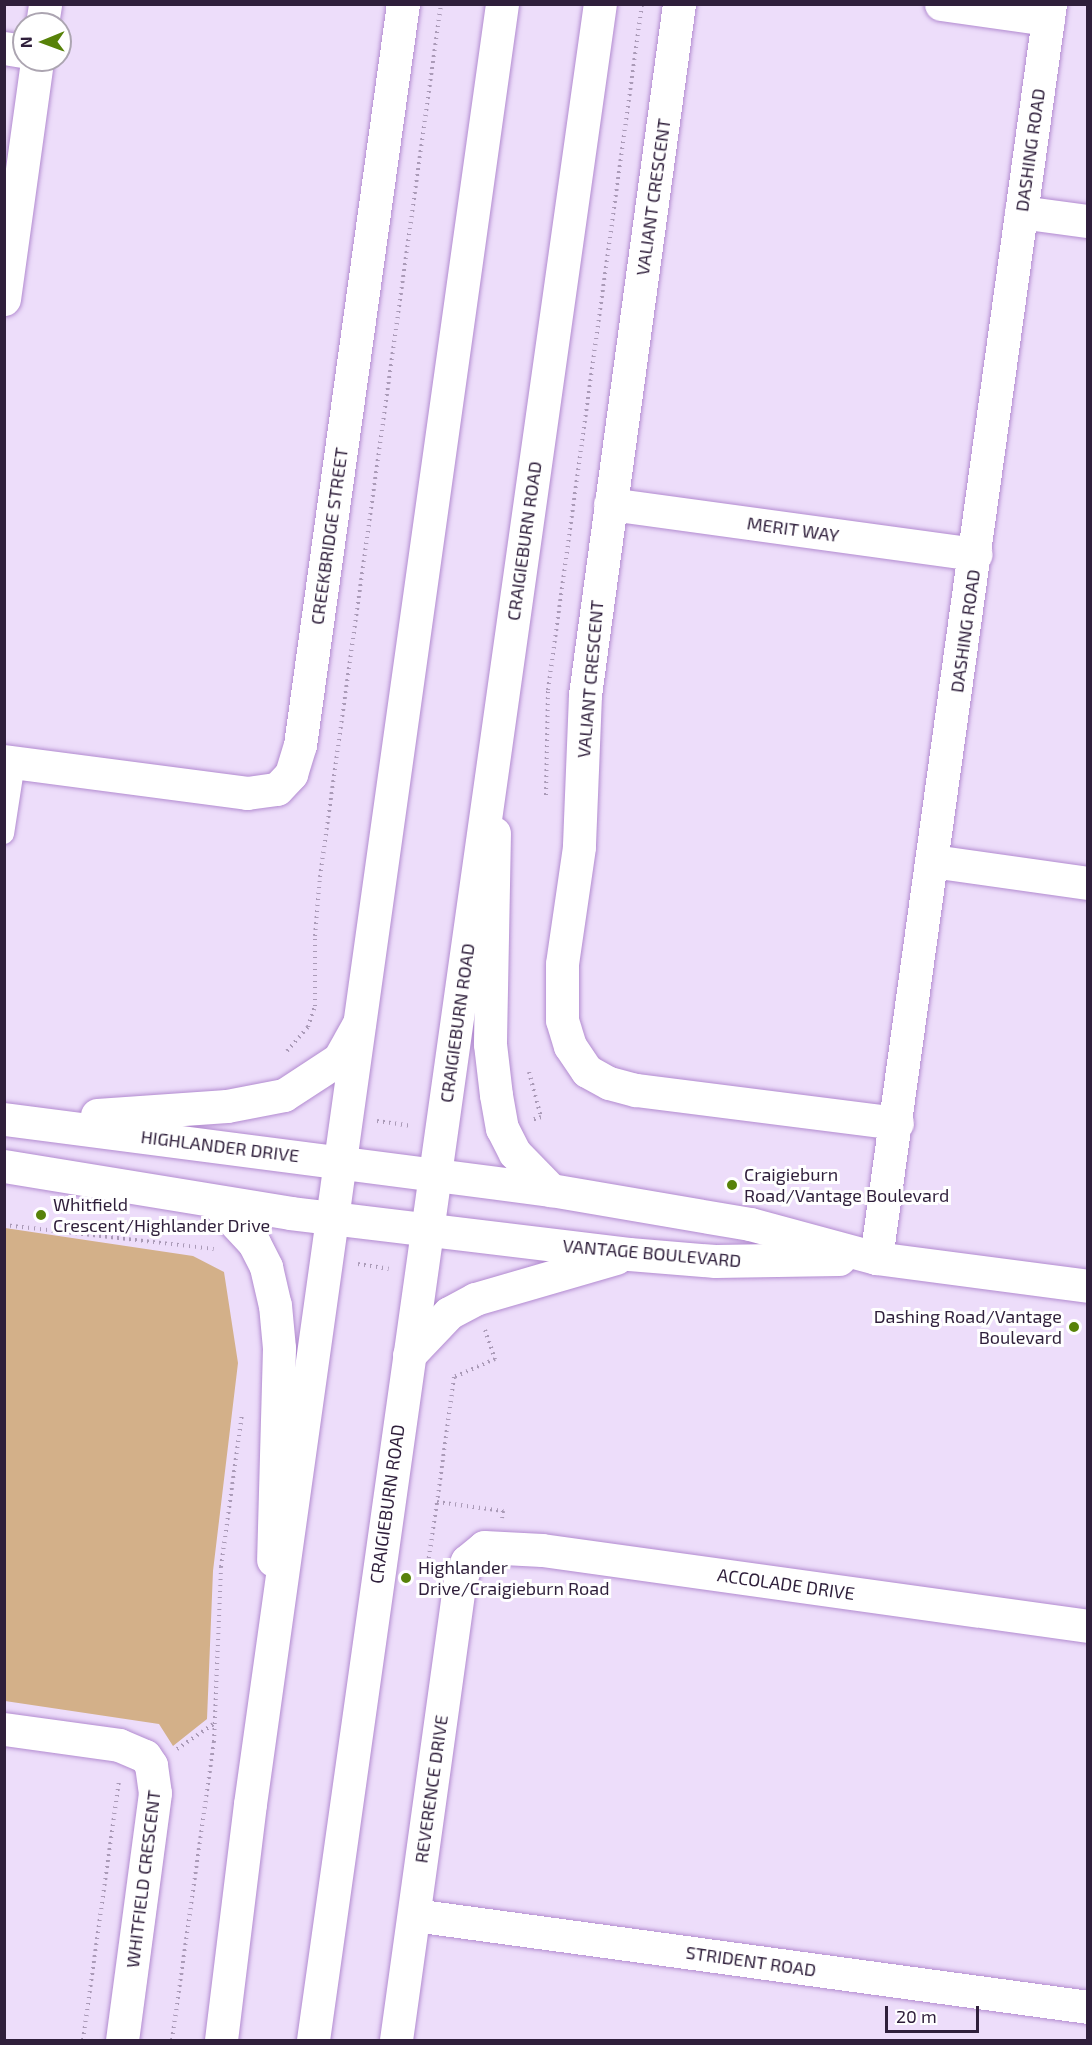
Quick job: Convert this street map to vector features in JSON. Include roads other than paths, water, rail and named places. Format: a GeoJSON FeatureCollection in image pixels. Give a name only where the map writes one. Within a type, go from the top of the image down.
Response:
{"type":"FeatureCollection","features":[{"type":"Feature","properties":{"kind":"street","name":"CREEKBRIDGE STREET"},"geometry":{"type":"LineString","coordinates":[[10,762],[247,793],[277,789],[291,774],[300,746],[403,4]]}},
{"type":"Feature","properties":{"kind":"street"},"geometry":{"type":"LineString","coordinates":[[221,2040],[270,1670],[335,1218],[346,1117],[502,4]]}},
{"type":"Feature","properties":{"kind":"street","name":"CRAIGIEBURN ROAD"},"geometry":{"type":"LineString","coordinates":[[313,2040],[409,1354],[423,1274],[600,4]]}},
{"type":"Feature","properties":{"kind":"street","name":"VALIANT CRESCENT"},"geometry":{"type":"LineString","coordinates":[[679,4],[585,695],[579,847],[562,964],[562,1020],[570,1046],[587,1071],[609,1083],[636,1090],[897,1123]]}},
{"type":"Feature","properties":{"kind":"street"},"geometry":{"type":"LineString","coordinates":[[941,4],[1049,12]]}},
{"type":"Feature","properties":{"kind":"street","name":"DASHING ROAD"},"geometry":{"type":"LineString","coordinates":[[876,1258],[897,1123],[1049,12]]}},
{"type":"Feature","properties":{"kind":"street"},"geometry":{"type":"LineString","coordinates":[[4,299],[35,72]]}},
{"type":"Feature","properties":{"kind":"street"},"geometry":{"type":"LineString","coordinates":[[1021,212],[1088,221]]}},
{"type":"Feature","properties":{"kind":"street","name":"MERIT WAY"},"geometry":{"type":"LineString","coordinates":[[610,504],[976,554]]}},
{"type":"Feature","properties":{"kind":"street"},"geometry":{"type":"LineString","coordinates":[[496,744],[490,1044],[496,1095],[502,1128],[515,1153],[550,1190]]}},
{"type":"Feature","properties":{"kind":"street"},"geometry":{"type":"LineString","coordinates":[[932,861],[1088,883]]}},
{"type":"Feature","properties":{"kind":"street"},"geometry":{"type":"LineString","coordinates":[[15,1120],[227,1106],[284,1095],[339,1059],[359,1023]]}},
{"type":"Feature","properties":{"kind":"street","name":"HIGHLANDER DRIVE"},"geometry":{"type":"LineString","coordinates":[[15,1120],[436,1174]]}},
{"type":"Feature","properties":{"kind":"street"},"geometry":{"type":"LineString","coordinates":[[4,1166],[216,1202],[429,1230]]}},
{"type":"Feature","properties":{"kind":"street","name":"VANTAGE BOULEVARD"},"geometry":{"type":"LineString","coordinates":[[436,1174],[550,1190],[750,1224],[876,1258],[1088,1286]]}},
{"type":"Feature","properties":{"kind":"street"},"geometry":{"type":"LineString","coordinates":[[216,1202],[254,1243],[266,1267],[275,1305],[279,1348],[270,1670]]}},
{"type":"Feature","properties":{"kind":"street","name":"VANTAGE BOULEVARD"},"geometry":{"type":"LineString","coordinates":[[429,1230],[715,1262],[876,1258]]}},
{"type":"Feature","properties":{"kind":"street"},"geometry":{"type":"LineString","coordinates":[[409,1354],[449,1313],[475,1299],[629,1254]]}},
{"type":"Feature","properties":{"kind":"street","name":"ACCOLADE DRIVE"},"geometry":{"type":"LineString","coordinates":[[492,1546],[1088,1626]]}},
{"type":"Feature","properties":{"kind":"street","name":"REVERENCE DRIVE"},"geometry":{"type":"LineString","coordinates":[[396,2040],[460,1581],[467,1561],[492,1546]]}},
{"type":"Feature","properties":{"kind":"street","name":"WHITFIELD CRESCENT"},"geometry":{"type":"LineString","coordinates":[[4,1729],[123,1746],[145,1756],[152,1765],[155,1793],[122,2040]]}},
{"type":"Feature","properties":{"kind":"street","name":"STRIDENT ROAD"},"geometry":{"type":"LineString","coordinates":[[414,1915],[1088,2007]]}},
{"type":"Feature","properties":{"kind":"lane"},"geometry":{"type":"LineString","coordinates":[[4,834],[10,762]]}},
{"type":"Feature","properties":{"kind":"place","name":"Craigieburn Road/Vantage Boulevard"},"geometry":{"type":"Point","coordinates":[732,1185]}},
{"type":"Feature","properties":{"kind":"place","name":"Whitfield Crescent/Highlander Drive"},"geometry":{"type":"Point","coordinates":[41,1215]}},
{"type":"Feature","properties":{"kind":"place","name":"Dashing Road/Vantage Boulevard"},"geometry":{"type":"Point","coordinates":[1074,1327]}},
{"type":"Feature","properties":{"kind":"place","name":"Highlander Drive/Craigieburn Road"},"geometry":{"type":"Point","coordinates":[406,1578]}}]}
